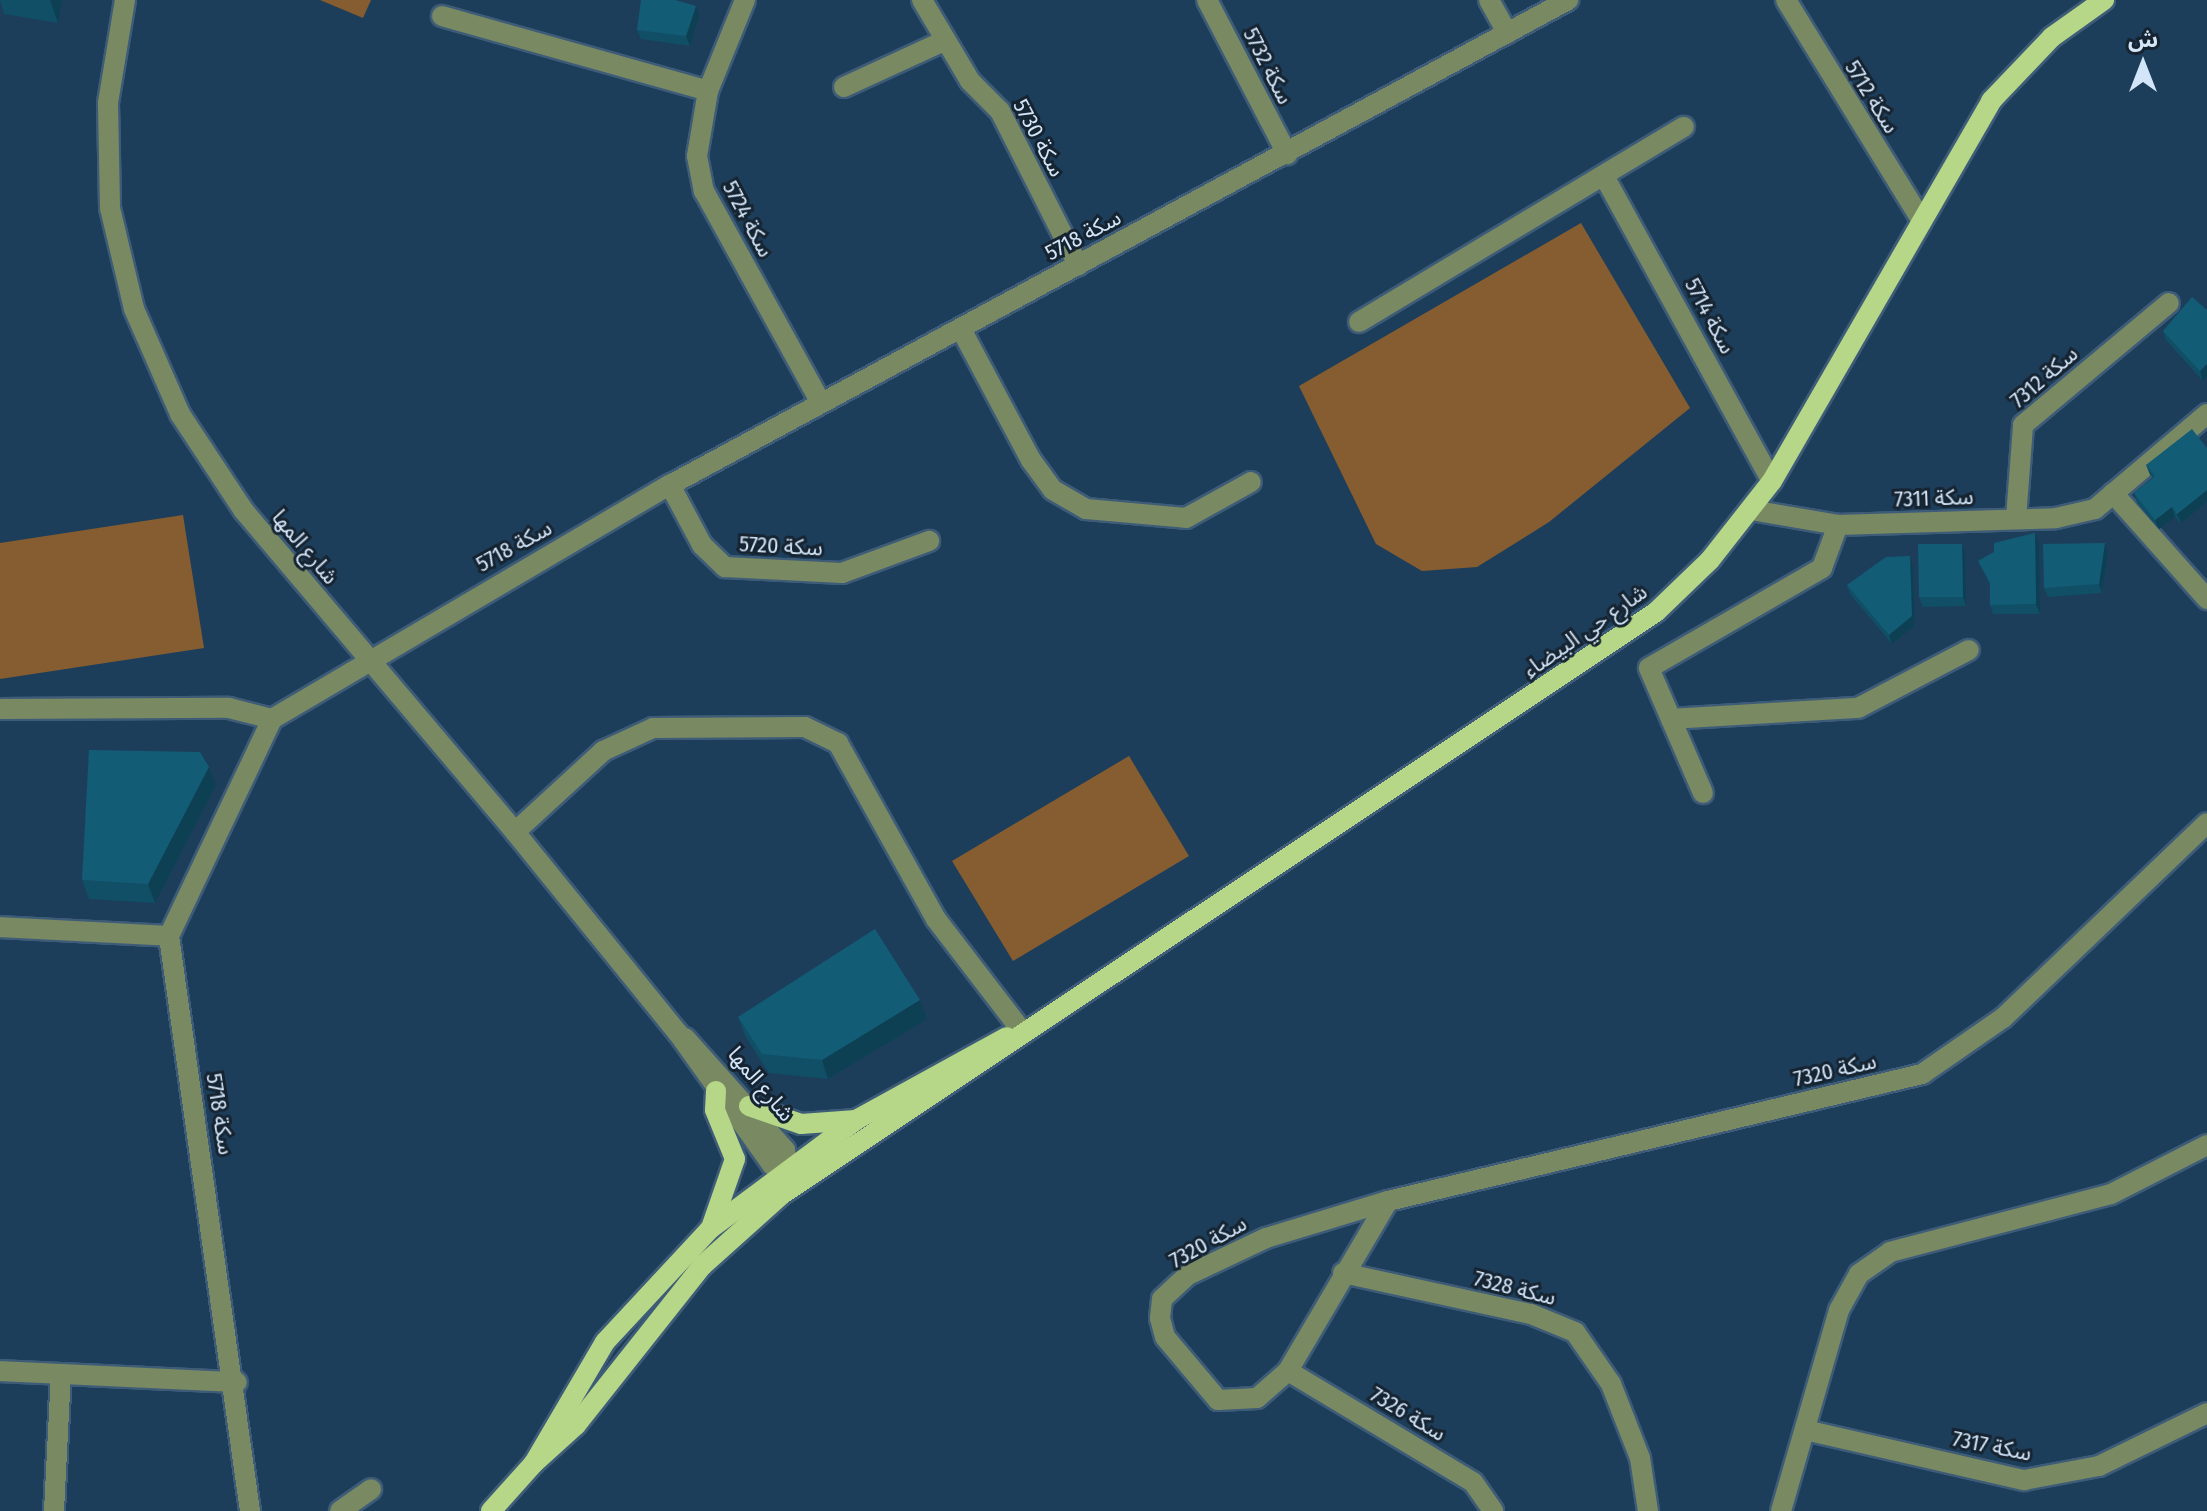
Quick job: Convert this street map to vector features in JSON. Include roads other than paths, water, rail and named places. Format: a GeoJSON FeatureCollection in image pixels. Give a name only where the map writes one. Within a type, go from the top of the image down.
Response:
{"type":"FeatureCollection","features":[{"type":"Feature","properties":{"kind":"main road","name":"شارع حي البيضاء"},"geometry":{"type":"LineString","coordinates":[[1022,1031],[1656,612],[1751,510],[1772,481],[1920,218],[2020,66],[2104,0]]}},
{"type":"Feature","properties":{"kind":"main road"},"geometry":{"type":"LineString","coordinates":[[534,1463],[592,1359],[710,1229],[793,1172],[856,1120],[1022,1031]]}},
{"type":"Feature","properties":{"kind":"main road"},"geometry":{"type":"LineString","coordinates":[[491,1511],[534,1463],[576,1425],[702,1266],[781,1195],[793,1172],[974,1072],[1022,1031]]}},
{"type":"Feature","properties":{"kind":"main road"},"geometry":{"type":"LineString","coordinates":[[710,1229],[735,1159],[715,1110],[716,1091]]}},
{"type":"Feature","properties":{"kind":"main road"},"geometry":{"type":"LineString","coordinates":[[749,1106],[801,1124],[856,1120]]}},
{"type":"Feature","properties":{"kind":"street","name":"شارع المها"},"geometry":{"type":"LineString","coordinates":[[125,0],[108,103],[110,208],[118,261],[154,364],[244,511],[515,832],[678,1033],[749,1106],[793,1172]]}},
{"type":"Feature","properties":{"kind":"street","name":"سكة 5724"},"geometry":{"type":"LineString","coordinates":[[745,0],[708,91],[697,156],[704,191],[821,403]]}},
{"type":"Feature","properties":{"kind":"street","name":"سكة 5730"},"geometry":{"type":"LineString","coordinates":[[922,0],[970,81],[1000,111],[1078,265]]}},
{"type":"Feature","properties":{"kind":"street","name":"سكة 5732"},"geometry":{"type":"LineString","coordinates":[[1207,0],[1287,154]]}},
{"type":"Feature","properties":{"kind":"street"},"geometry":{"type":"LineString","coordinates":[[1489,0],[1507,33]]}},
{"type":"Feature","properties":{"kind":"street","name":"سكة 5718"},"geometry":{"type":"LineString","coordinates":[[272,719],[366,657],[670,485],[1568,0]]}},
{"type":"Feature","properties":{"kind":"street","name":"سكة 5712"},"geometry":{"type":"LineString","coordinates":[[1786,0],[1920,218]]}},
{"type":"Feature","properties":{"kind":"street"},"geometry":{"type":"LineString","coordinates":[[442,16],[708,91]]}},
{"type":"Feature","properties":{"kind":"street"},"geometry":{"type":"LineString","coordinates":[[844,87],[946,40]]}},
{"type":"Feature","properties":{"kind":"street"},"geometry":{"type":"LineString","coordinates":[[1359,322],[1684,127]]}},
{"type":"Feature","properties":{"kind":"street","name":"سكة 5714"},"geometry":{"type":"LineString","coordinates":[[1604,176],[1772,481]]}},
{"type":"Feature","properties":{"kind":"street","name":"سكة 7312"},"geometry":{"type":"LineString","coordinates":[[2016,519],[2023,425],[2169,303]]}},
{"type":"Feature","properties":{"kind":"street"},"geometry":{"type":"LineString","coordinates":[[961,329],[1031,460],[1053,490],[1086,509],[1186,518],[1251,482]]}},
{"type":"Feature","properties":{"kind":"street","name":"سكة 7311"},"geometry":{"type":"LineString","coordinates":[[1751,510],[1838,525],[2016,519],[2095,509],[2207,414]]}},
{"type":"Feature","properties":{"kind":"street","name":"سكة 5720"},"geometry":{"type":"LineString","coordinates":[[670,485],[702,545],[725,567],[842,573],[929,541]]}},
{"type":"Feature","properties":{"kind":"street"},"geometry":{"type":"LineString","coordinates":[[2113,493],[2207,599]]}},
{"type":"Feature","properties":{"kind":"street"},"geometry":{"type":"LineString","coordinates":[[1703,793],[1649,668],[1822,568],[1838,525]]}},
{"type":"Feature","properties":{"kind":"street"},"geometry":{"type":"LineString","coordinates":[[1671,719],[1858,708],[1969,650]]}},
{"type":"Feature","properties":{"kind":"street"},"geometry":{"type":"LineString","coordinates":[[0,709],[229,708],[272,719],[169,936],[0,927]]}},
{"type":"Feature","properties":{"kind":"street"},"geometry":{"type":"LineString","coordinates":[[515,832],[603,751],[653,728],[805,727],[838,743],[936,919],[1022,1031]]}},
{"type":"Feature","properties":{"kind":"street","name":"سكة 7320"},"geometry":{"type":"LineString","coordinates":[[1388,1201],[1288,1371],[1257,1398],[1218,1400],[1165,1337],[1162,1299],[1188,1275],[1254,1243],[1388,1201],[1922,1074],[2003,1018],[2207,823]]}},
{"type":"Feature","properties":{"kind":"street","name":"سكة 5718"},"geometry":{"type":"LineString","coordinates":[[169,936],[237,1382],[250,1511]]}},
{"type":"Feature","properties":{"kind":"street","name":"شارع المها"},"geometry":{"type":"LineString","coordinates":[[678,1033],[716,1091],[793,1172]]}},
{"type":"Feature","properties":{"kind":"street"},"geometry":{"type":"LineString","coordinates":[[1781,1511],[1839,1310],[1859,1274],[1890,1252],[2111,1194],[2207,1145]]}},
{"type":"Feature","properties":{"kind":"street","name":"سكة 7328"},"geometry":{"type":"LineString","coordinates":[[1343,1273],[1531,1314],[1575,1332],[1611,1384],[1640,1458],[1648,1511]]}},
{"type":"Feature","properties":{"kind":"street"},"geometry":{"type":"LineString","coordinates":[[0,1371],[237,1382]]}},
{"type":"Feature","properties":{"kind":"street","name":"سكة 7326"},"geometry":{"type":"LineString","coordinates":[[1288,1371],[1473,1482],[1493,1511]]}},
{"type":"Feature","properties":{"kind":"street"},"geometry":{"type":"LineString","coordinates":[[54,1511],[61,1374]]}},
{"type":"Feature","properties":{"kind":"street","name":"سكة 7317"},"geometry":{"type":"LineString","coordinates":[[1805,1430],[2024,1480],[2049,1479],[2099,1466],[2207,1413]]}},
{"type":"Feature","properties":{"kind":"street"},"geometry":{"type":"LineString","coordinates":[[340,1511],[371,1489]]}}]}
